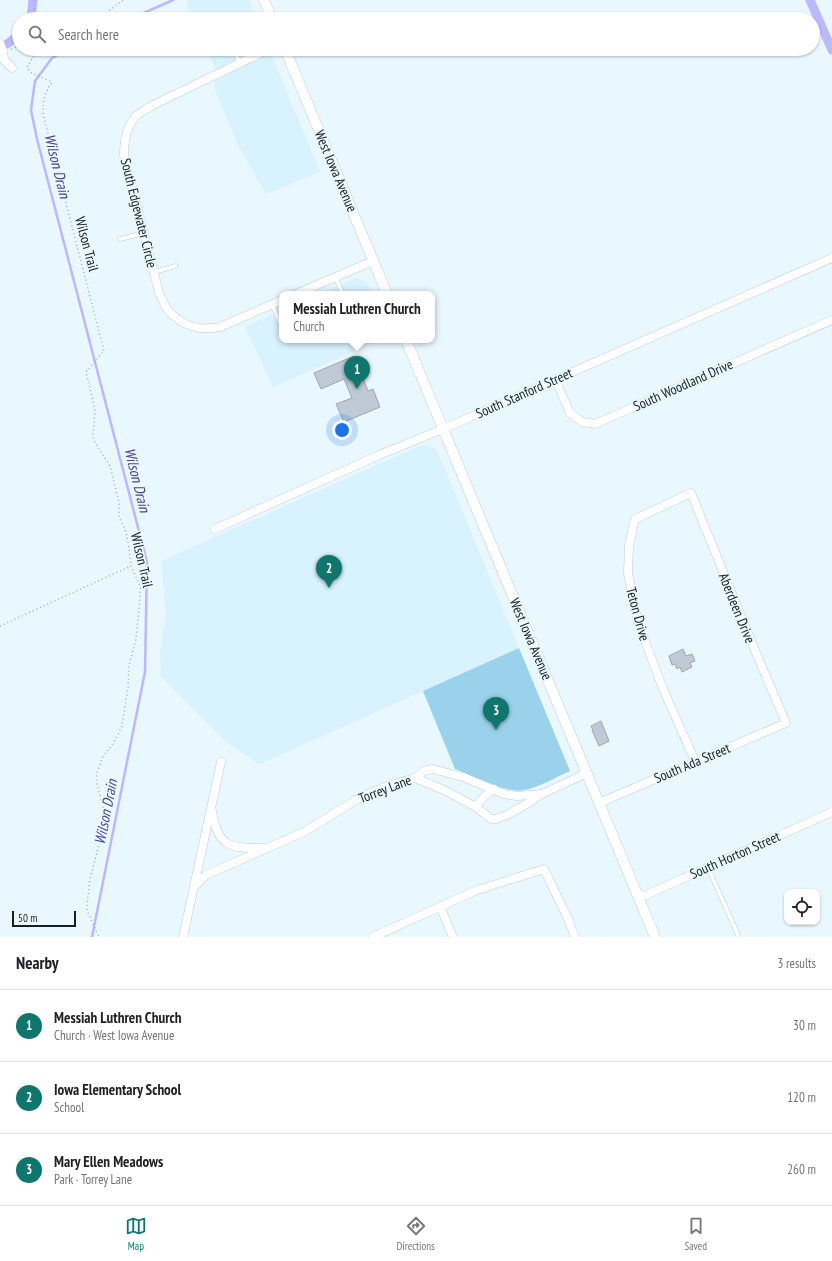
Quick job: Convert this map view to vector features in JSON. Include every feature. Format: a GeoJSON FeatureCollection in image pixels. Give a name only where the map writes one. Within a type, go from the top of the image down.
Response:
{"type":"FeatureCollection","features":[{"type":"Feature","properties":{"kind":"street"},"geometry":{"type":"LineString","coordinates":[[264,0],[269,12]]}},
{"type":"Feature","properties":{"kind":"street"},"geometry":{"type":"LineString","coordinates":[[0,43],[4,60],[12,68]]}},
{"type":"Feature","properties":{"kind":"street","name":"South Edgewater Circle"},"geometry":{"type":"LineString","coordinates":[[254,56],[149,107],[136,116],[128,130],[124,143],[124,155],[159,293],[168,310],[182,322],[196,328],[209,329],[220,327],[279,301]]}},
{"type":"Feature","properties":{"kind":"street","name":"West Iowa Avenue"},"geometry":{"type":"LineString","coordinates":[[288,56],[386,291]]}},
{"type":"Feature","properties":{"kind":"street","name":"South Stanford Street"},"geometry":{"type":"LineString","coordinates":[[215,529],[379,455],[443,429],[832,258]]}},
{"type":"Feature","properties":{"kind":"street"},"geometry":{"type":"LineString","coordinates":[[303,291],[373,261]]}},
{"type":"Feature","properties":{"kind":"street","name":"South Woodland Drive"},"geometry":{"type":"LineString","coordinates":[[555,379],[570,414],[582,422],[595,424],[832,320]]}},
{"type":"Feature","properties":{"kind":"street","name":"West Iowa Avenue"},"geometry":{"type":"LineString","coordinates":[[407,343],[655,937]]}},
{"type":"Feature","properties":{"kind":"street","name":"Aberdeen Drive"},"geometry":{"type":"LineString","coordinates":[[691,493],[786,723]]}},
{"type":"Feature","properties":{"kind":"street","name":"Teton Drive"},"geometry":{"type":"LineString","coordinates":[[691,493],[635,519],[629,545],[628,573],[638,623],[664,691],[695,762]]}},
{"type":"Feature","properties":{"kind":"street","name":"South Ada Street"},"geometry":{"type":"LineString","coordinates":[[599,803],[786,723]]}},
{"type":"Feature","properties":{"kind":"street"},"geometry":{"type":"LineString","coordinates":[[183,937],[221,762]]}},
{"type":"Feature","properties":{"kind":"street","name":"Torrey Lane"},"geometry":{"type":"LineString","coordinates":[[194,887],[206,875],[304,832],[370,793],[390,785],[416,778],[424,772],[432,769],[463,776],[504,794],[517,796],[542,794],[586,773]]}},
{"type":"Feature","properties":{"kind":"street"},"geometry":{"type":"LineString","coordinates":[[416,778],[444,790],[476,807],[491,819],[496,819],[520,808],[542,794]]}},
{"type":"Feature","properties":{"kind":"street"},"geometry":{"type":"LineString","coordinates":[[476,807],[480,800],[494,789]]}},
{"type":"Feature","properties":{"kind":"street"},"geometry":{"type":"LineString","coordinates":[[211,804],[214,824],[220,838],[227,843],[238,847],[268,848]]}},
{"type":"Feature","properties":{"kind":"street","name":"South Horton Street"},"geometry":{"type":"LineString","coordinates":[[639,898],[832,812]]}},
{"type":"Feature","properties":{"kind":"street"},"geometry":{"type":"LineString","coordinates":[[373,937],[477,890],[544,869],[575,937]]}},
{"type":"Feature","properties":{"kind":"street"},"geometry":{"type":"LineString","coordinates":[[440,906],[453,937]]}},
{"type":"Feature","properties":{"kind":"lane"},"geometry":{"type":"LineString","coordinates":[[236,56],[240,63]]}},
{"type":"Feature","properties":{"kind":"lane"},"geometry":{"type":"LineString","coordinates":[[120,240],[144,233]]}},
{"type":"Feature","properties":{"kind":"lane"},"geometry":{"type":"LineString","coordinates":[[154,272],[176,266]]}},
{"type":"Feature","properties":{"kind":"lane"},"geometry":{"type":"LineString","coordinates":[[335,277],[341,291]]}},
{"type":"Feature","properties":{"kind":"lane"},"geometry":{"type":"LineString","coordinates":[[272,304],[279,321]]}},
{"type":"Feature","properties":{"kind":"lane"},"geometry":{"type":"LineString","coordinates":[[708,868],[739,937]]}},
{"type":"Feature","properties":{"kind":"path"},"geometry":{"type":"LineString","coordinates":[[34,0],[35,12]]}},
{"type":"Feature","properties":{"kind":"path"},"geometry":{"type":"LineString","coordinates":[[108,12],[123,0]]}},
{"type":"Feature","properties":{"kind":"path","name":"Wilson Trail"},"geometry":{"type":"LineString","coordinates":[[34,56],[27,67],[30,72],[52,82],[45,93],[43,114],[104,351],[86,372],[95,413],[92,434],[94,441],[110,466],[119,502],[119,517],[126,532],[130,548],[131,566],[140,586],[136,639],[129,666],[128,693],[122,726],[110,748],[99,763],[97,773],[97,783],[103,808],[103,829],[90,879],[87,904],[88,913],[99,937]]}},
{"type":"Feature","properties":{"kind":"path"},"geometry":{"type":"LineString","coordinates":[[0,626],[131,566]]}},
{"type":"Feature","properties":{"kind":"shaded area"},"geometry":{"type":"Polygon","coordinates":[[[249,0],[254,12],[190,12],[186,1],[249,0]]]}},
{"type":"Feature","properties":{"kind":"shaded area"},"geometry":{"type":"Polygon","coordinates":[[[209,56],[272,56],[320,172],[266,194],[238,145],[214,87],[215,68],[209,56]]]}},
{"type":"Feature","properties":{"kind":"shaded area"},"geometry":{"type":"Polygon","coordinates":[[[355,278],[367,282],[371,291],[326,291],[355,278]]]}},
{"type":"Feature","properties":{"kind":"shaded area"},"geometry":{"type":"Polygon","coordinates":[[[279,311],[279,343],[372,343],[273,387],[245,327],[279,311]]]}},
{"type":"Feature","properties":{"kind":"shaded area"},"geometry":{"type":"Polygon","coordinates":[[[422,445],[437,450],[519,648],[260,764],[229,744],[161,676],[160,651],[166,615],[161,561],[422,445]]]}},
{"type":"Feature","properties":{"kind":"shaded area"},"geometry":{"type":"Polygon","coordinates":[[[519,648],[570,771],[536,787],[517,791],[499,787],[455,769],[423,691],[519,648]]]}},
{"type":"Feature","properties":{"kind":"building"},"geometry":{"type":"Polygon","coordinates":[[[354,356],[368,391],[373,389],[380,407],[344,422],[336,404],[352,398],[344,379],[321,389],[314,373],[354,356]]]}},
{"type":"Feature","properties":{"kind":"building"},"geometry":{"type":"Polygon","coordinates":[[[683,649],[686,656],[692,654],[695,661],[690,663],[692,667],[682,672],[680,667],[677,669],[675,664],[672,665],[669,656],[683,649]]]}},
{"type":"Feature","properties":{"kind":"building"},"geometry":{"type":"Polygon","coordinates":[[[601,721],[609,741],[599,746],[591,726],[601,721]]]}},
{"type":"Feature","properties":{"kind":"waterway"},"geometry":{"type":"LineString","coordinates":[[32,12],[33,0]]}},
{"type":"Feature","properties":{"kind":"waterway","name":"Wilson Drain"},"geometry":{"type":"LineString","coordinates":[[146,12],[173,0]]}},
{"type":"Feature","properties":{"kind":"waterway"},"geometry":{"type":"LineString","coordinates":[[810,0],[815,12]]}},
{"type":"Feature","properties":{"kind":"waterway"},"geometry":{"type":"LineString","coordinates":[[820,23],[832,50]]}},
{"type":"Feature","properties":{"kind":"waterway"},"geometry":{"type":"LineString","coordinates":[[7,44],[12,40]]}},
{"type":"Feature","properties":{"kind":"waterway","name":"Wilson Drain"},"geometry":{"type":"LineString","coordinates":[[56,56],[52,58],[35,81],[31,110],[37,139],[147,562],[145,672],[92,937]]}},
{"type":"Feature","properties":{"kind":"place","name":"Messiah Luthren Church"},"geometry":{"type":"Point","coordinates":[357,389]}},
{"type":"Feature","properties":{"kind":"place","name":"Iowa Elementary School"},"geometry":{"type":"Point","coordinates":[329,588]}},
{"type":"Feature","properties":{"kind":"place","name":"Mary Ellen Meadows"},"geometry":{"type":"Point","coordinates":[496,730]}}]}
